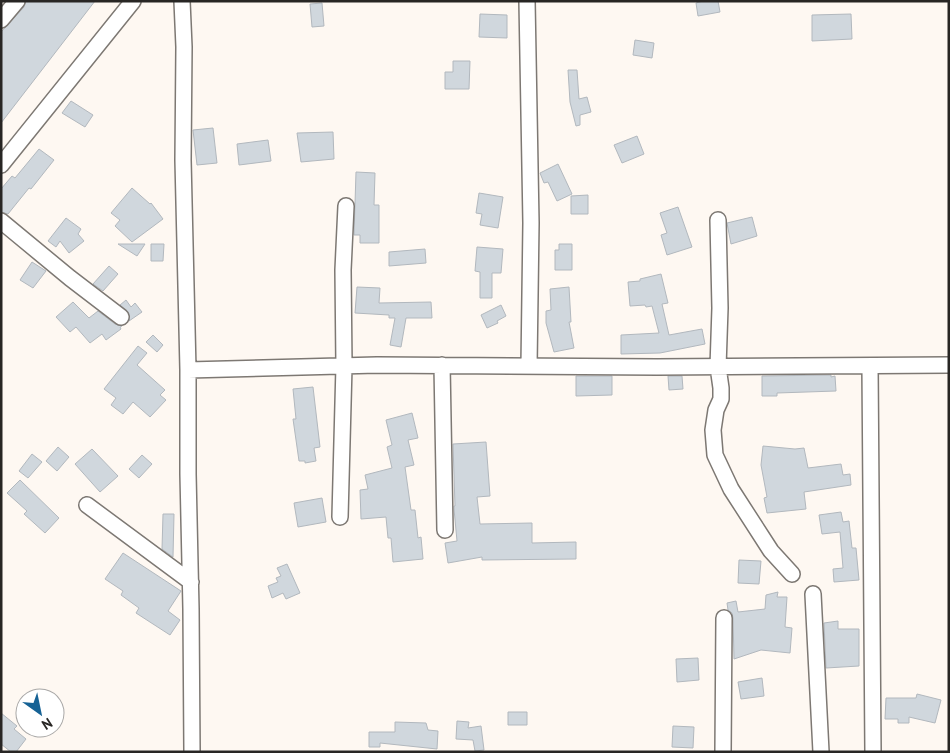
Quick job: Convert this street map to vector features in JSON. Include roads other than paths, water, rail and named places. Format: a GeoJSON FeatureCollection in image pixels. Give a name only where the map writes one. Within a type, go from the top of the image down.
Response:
{"type":"FeatureCollection","features":[{"type":"Feature","properties":{"kind":"street"},"geometry":{"type":"LineString","coordinates":[[1,20],[16,1]]}},
{"type":"Feature","properties":{"kind":"street"},"geometry":{"type":"LineString","coordinates":[[1,164],[133,1]]}},
{"type":"Feature","properties":{"kind":"street"},"geometry":{"type":"LineString","coordinates":[[182,1],[192,752]]}},
{"type":"Feature","properties":{"kind":"street"},"geometry":{"type":"LineString","coordinates":[[527,1],[531,223],[529,366]]}},
{"type":"Feature","properties":{"kind":"street"},"geometry":{"type":"LineString","coordinates":[[340,517],[344,366],[343,270],[346,206]]}},
{"type":"Feature","properties":{"kind":"street"},"geometry":{"type":"LineString","coordinates":[[718,220],[720,308],[718,366],[722,388],[721,399],[716,410],[712,430],[714,455],[731,489],[771,551],[792,574]]}},
{"type":"Feature","properties":{"kind":"street"},"geometry":{"type":"LineString","coordinates":[[1,221],[121,317]]}},
{"type":"Feature","properties":{"kind":"street"},"geometry":{"type":"LineString","coordinates":[[188,370],[344,366],[949,365]]}},
{"type":"Feature","properties":{"kind":"street"},"geometry":{"type":"LineString","coordinates":[[442,366],[445,530]]}},
{"type":"Feature","properties":{"kind":"street"},"geometry":{"type":"LineString","coordinates":[[870,366],[872,752]]}},
{"type":"Feature","properties":{"kind":"street"},"geometry":{"type":"LineString","coordinates":[[86,505],[191,582]]}},
{"type":"Feature","properties":{"kind":"street"},"geometry":{"type":"LineString","coordinates":[[813,594],[820,752]]}},
{"type":"Feature","properties":{"kind":"street"},"geometry":{"type":"LineString","coordinates":[[723,752],[724,618]]}}]}
